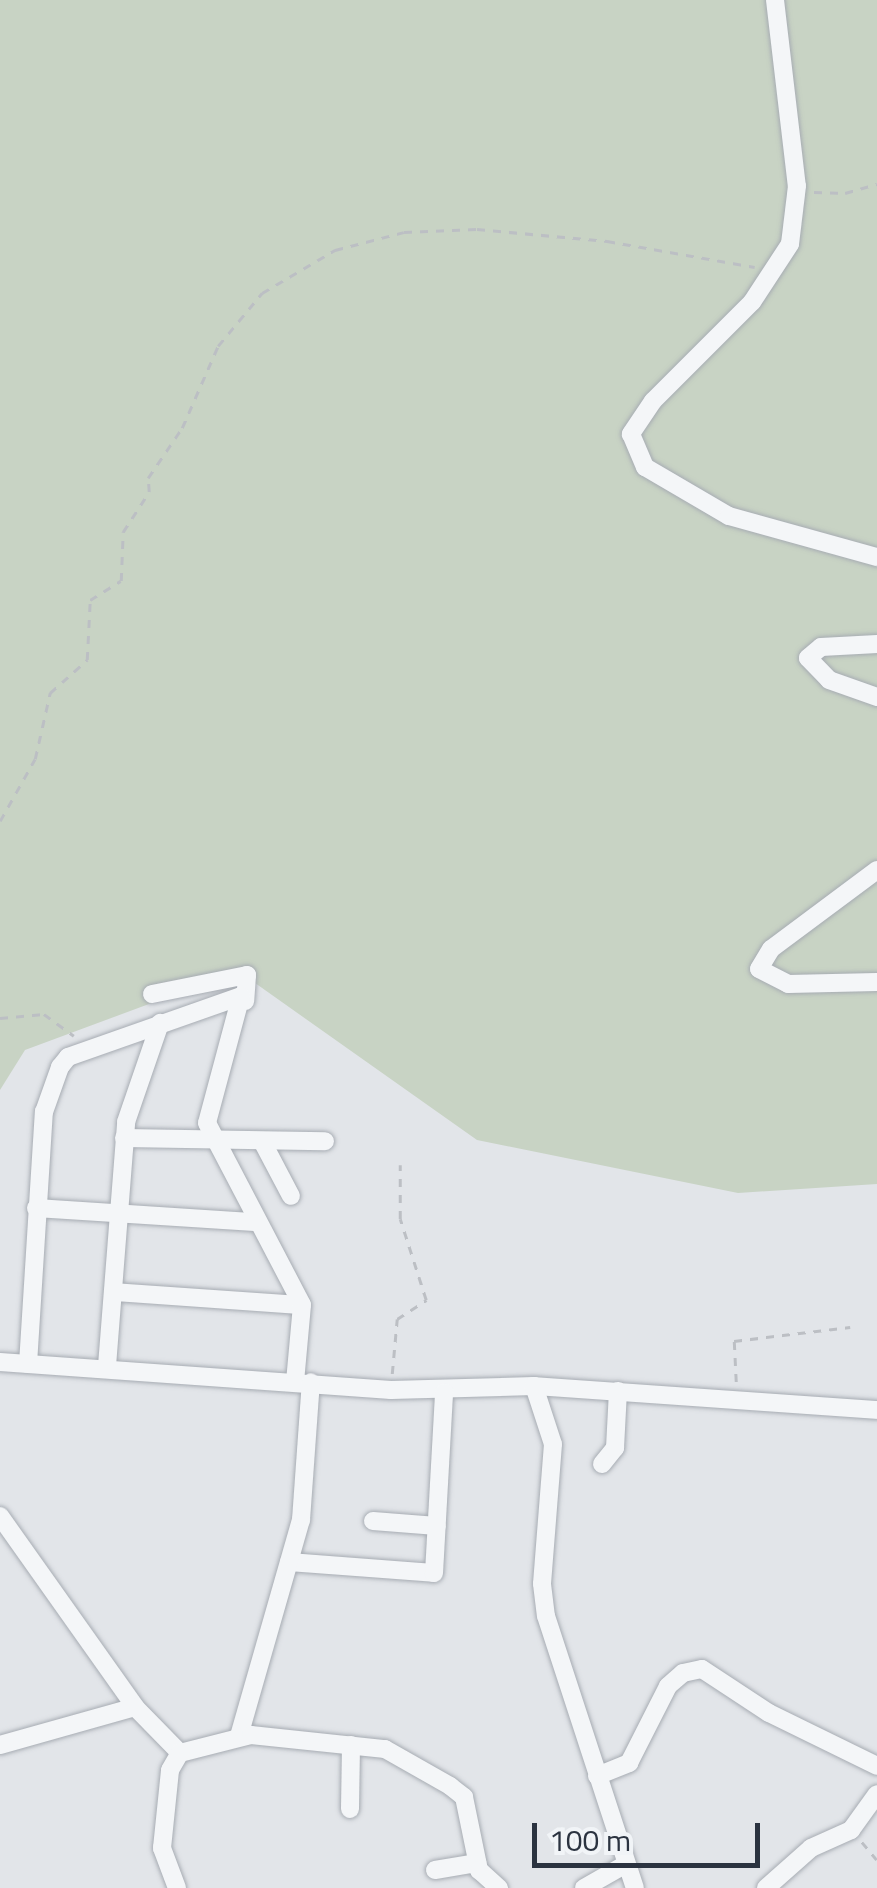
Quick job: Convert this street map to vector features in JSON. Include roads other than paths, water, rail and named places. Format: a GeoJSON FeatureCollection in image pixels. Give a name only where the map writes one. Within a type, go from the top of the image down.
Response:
{"type":"FeatureCollection","features":[{"type":"Feature","properties":{"kind":"street"},"geometry":{"type":"LineString","coordinates":[[775,0],[798,192],[790,244],[777,270],[653,401],[631,434],[635,452],[666,484],[729,516],[877,558]]}},
{"type":"Feature","properties":{"kind":"street"},"geometry":{"type":"LineString","coordinates":[[877,644],[821,647],[808,658],[829,680],[877,696]]}},
{"type":"Feature","properties":{"kind":"street"},"geometry":{"type":"LineString","coordinates":[[877,870],[771,949],[759,969],[788,984],[877,982]]}},
{"type":"Feature","properties":{"kind":"street"},"geometry":{"type":"LineString","coordinates":[[152,994],[248,975],[245,1001],[212,1099],[208,1123],[213,1144],[302,1305],[301,1520],[239,1736]]}},
{"type":"Feature","properties":{"kind":"street"},"geometry":{"type":"LineString","coordinates":[[28,1364],[44,1112],[60,1067],[91,1048],[232,997],[245,1001]]}},
{"type":"Feature","properties":{"kind":"street"},"geometry":{"type":"LineString","coordinates":[[107,1366],[124,1138],[160,1024]]}},
{"type":"Feature","properties":{"kind":"street"},"geometry":{"type":"LineString","coordinates":[[124,1138],[213,1144],[325,1142]]}},
{"type":"Feature","properties":{"kind":"street"},"geometry":{"type":"LineString","coordinates":[[262,1141],[291,1196]]}},
{"type":"Feature","properties":{"kind":"street"},"geometry":{"type":"LineString","coordinates":[[36,1208],[255,1222]]}},
{"type":"Feature","properties":{"kind":"street"},"geometry":{"type":"LineString","coordinates":[[114,1292],[302,1305]]}},
{"type":"Feature","properties":{"kind":"street"},"geometry":{"type":"LineString","coordinates":[[0,1362],[107,1366],[391,1390],[444,1392],[534,1386],[877,1410]]}},
{"type":"Feature","properties":{"kind":"street"},"geometry":{"type":"LineString","coordinates":[[534,1386],[553,1444],[542,1584],[546,1616],[635,1888]]}},
{"type":"Feature","properties":{"kind":"street"},"geometry":{"type":"LineString","coordinates":[[602,1464],[615,1448],[618,1391]]}},
{"type":"Feature","properties":{"kind":"street"},"geometry":{"type":"LineString","coordinates":[[289,1562],[434,1573],[444,1392]]}},
{"type":"Feature","properties":{"kind":"street"},"geometry":{"type":"LineString","coordinates":[[0,1516],[135,1707],[180,1753]]}},
{"type":"Feature","properties":{"kind":"street"},"geometry":{"type":"LineString","coordinates":[[373,1521],[436,1526]]}},
{"type":"Feature","properties":{"kind":"street"},"geometry":{"type":"LineString","coordinates":[[597,1776],[629,1763],[668,1686],[682,1673],[702,1669],[768,1713],[877,1766]]}},
{"type":"Feature","properties":{"kind":"street"},"geometry":{"type":"LineString","coordinates":[[0,1745],[135,1707]]}},
{"type":"Feature","properties":{"kind":"street"},"geometry":{"type":"LineString","coordinates":[[180,1753],[239,1736],[385,1749],[464,1797],[476,1863],[499,1888]]}},
{"type":"Feature","properties":{"kind":"street"},"geometry":{"type":"LineString","coordinates":[[350,1809],[351,1745]]}},
{"type":"Feature","properties":{"kind":"street"},"geometry":{"type":"LineString","coordinates":[[177,1888],[162,1848],[161,1820],[180,1753]]}},
{"type":"Feature","properties":{"kind":"street"},"geometry":{"type":"LineString","coordinates":[[778,1884],[812,1848],[851,1830],[877,1794]]}},
{"type":"Feature","properties":{"kind":"street"},"geometry":{"type":"LineString","coordinates":[[435,1870],[476,1863]]}},
{"type":"Feature","properties":{"kind":"street"},"geometry":{"type":"LineString","coordinates":[[584,1888],[626,1864]]}}]}
